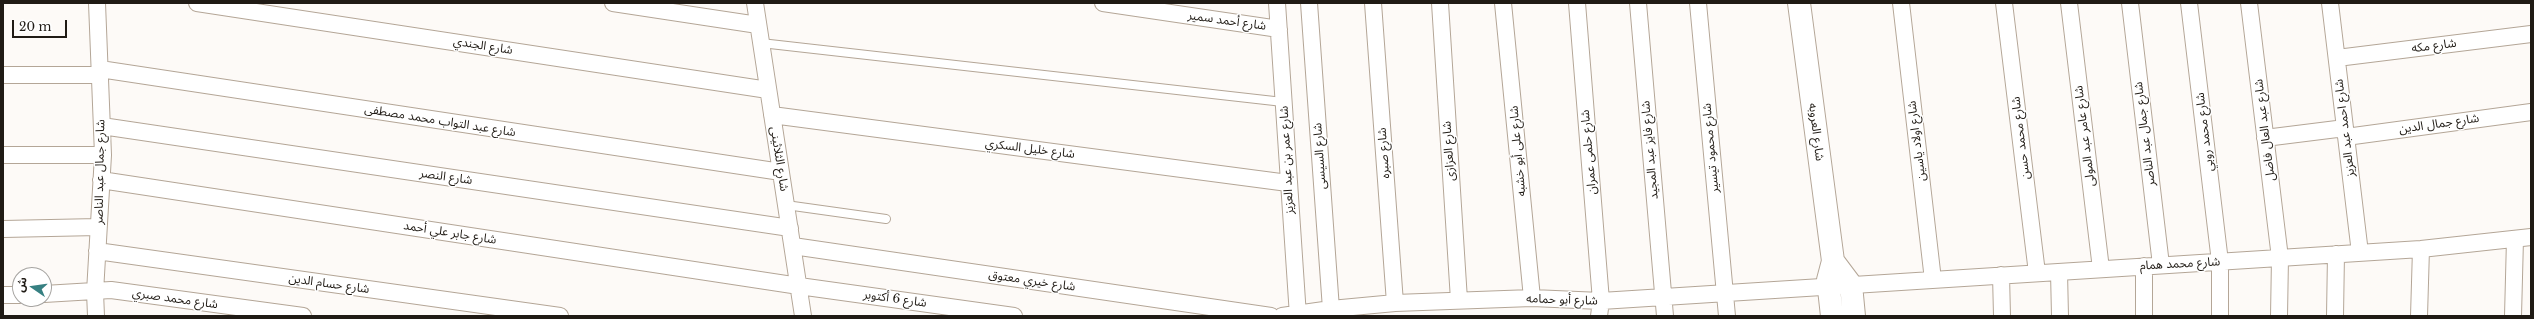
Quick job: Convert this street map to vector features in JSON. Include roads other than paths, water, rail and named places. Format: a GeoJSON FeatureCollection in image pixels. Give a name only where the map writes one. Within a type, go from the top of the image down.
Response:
{"type":"FeatureCollection","features":[{"type":"Feature","properties":{"kind":"street","name":"شارع جمال عبد الناصر"},"geometry":{"type":"LineString","coordinates":[[96,316],[95,292],[103,155],[97,3]]}},
{"type":"Feature","properties":{"kind":"street","name":"شارع الجندي"},"geometry":{"type":"LineString","coordinates":[[197,3],[768,90]]}},
{"type":"Feature","properties":{"kind":"street"},"geometry":{"type":"LineString","coordinates":[[613,3],[758,25]]}},
{"type":"Feature","properties":{"kind":"street","name":"شارع الثلاثينى"},"geometry":{"type":"LineString","coordinates":[[755,3],[803,316]]}},
{"type":"Feature","properties":{"kind":"street","name":"شارع أحمد سمير"},"geometry":{"type":"LineString","coordinates":[[1103,3],[1279,29]]}},
{"type":"Feature","properties":{"kind":"street","name":"شارع عمر بن عبد العزيز"},"geometry":{"type":"LineString","coordinates":[[1277,3],[1288,183],[1292,315]]}},
{"type":"Feature","properties":{"kind":"street","name":"شارع السيسى"},"geometry":{"type":"LineString","coordinates":[[1309,3],[1331,309]]}},
{"type":"Feature","properties":{"kind":"street","name":"شارع صبره"},"geometry":{"type":"LineString","coordinates":[[1373,3],[1395,303]]}},
{"type":"Feature","properties":{"kind":"street","name":"شارع العزازى"},"geometry":{"type":"LineString","coordinates":[[1440,3],[1459,300]]}},
{"type":"Feature","properties":{"kind":"street","name":"شارع على أبو خشبه"},"geometry":{"type":"LineString","coordinates":[[1503,3],[1532,298]]}},
{"type":"Feature","properties":{"kind":"street","name":"شارع حلمى عمران"},"geometry":{"type":"LineString","coordinates":[[1577,3],[1600,309]]}},
{"type":"Feature","properties":{"kind":"street","name":"شارع فايز عبد المجيد"},"geometry":{"type":"LineString","coordinates":[[1638,3],[1665,316]]}},
{"type":"Feature","properties":{"kind":"street","name":"شارع محمود تيسير"},"geometry":{"type":"LineString","coordinates":[[1698,3],[1727,316]]}},
{"type":"Feature","properties":{"kind":"street","name":"شارع العروبه"},"geometry":{"type":"LineString","coordinates":[[1799,3],[1833,261],[1828,286],[1832,316]]}},
{"type":"Feature","properties":{"kind":"street","name":"شارع اولاد ياسين"},"geometry":{"type":"LineString","coordinates":[[1900,3],[1932,280]]}},
{"type":"Feature","properties":{"kind":"street","name":"شارع محمد حسن"},"geometry":{"type":"LineString","coordinates":[[2004,3],[2037,273]]}},
{"type":"Feature","properties":{"kind":"street","name":"شارع عامر عبد المولى"},"geometry":{"type":"LineString","coordinates":[[2069,3],[2101,269]]}},
{"type":"Feature","properties":{"kind":"street","name":"شارع جمال عبد الناصر"},"geometry":{"type":"LineString","coordinates":[[2130,3],[2160,265]]}},
{"type":"Feature","properties":{"kind":"street","name":"شارع محمد روبي"},"geometry":{"type":"LineString","coordinates":[[2189,3],[2220,262]]}},
{"type":"Feature","properties":{"kind":"street","name":"شارع عبد العال فاضل"},"geometry":{"type":"LineString","coordinates":[[2249,3],[2280,258],[2279,316]]}},
{"type":"Feature","properties":{"kind":"street","name":"شارع احمد عبد العزيز"},"geometry":{"type":"LineString","coordinates":[[2330,3],[2360,253]]}},
{"type":"Feature","properties":{"kind":"street","name":"شارع مكه"},"geometry":{"type":"LineString","coordinates":[[2337,58],[2531,34]]}},
{"type":"Feature","properties":{"kind":"street","name":"شارع عبد التواب محمد مصطفى"},"geometry":{"type":"LineString","coordinates":[[3,75],[100,72],[781,172]]}},
{"type":"Feature","properties":{"kind":"street","name":"شارع جمال الدين"},"geometry":{"type":"LineString","coordinates":[[2265,138],[2346,132],[2531,112]]}},
{"type":"Feature","properties":{"kind":"street","name":"شارع خليل السكري"},"geometry":{"type":"LineString","coordinates":[[772,115],[1288,183]]}},
{"type":"Feature","properties":{"kind":"street","name":"شارع النصر"},"geometry":{"type":"LineString","coordinates":[[102,126],[790,228]]}},
{"type":"Feature","properties":{"kind":"street"},"geometry":{"type":"LineString","coordinates":[[3,155],[103,155]]}},
{"type":"Feature","properties":{"kind":"street","name":"شارع جابر علي أحمد"},"geometry":{"type":"LineString","coordinates":[[101,180],[799,286]]}},
{"type":"Feature","properties":{"kind":"street"},"geometry":{"type":"LineString","coordinates":[[3,229],[98,227]]}},
{"type":"Feature","properties":{"kind":"street"},"geometry":{"type":"LineString","coordinates":[[2514,316],[2523,238]]}},
{"type":"Feature","properties":{"kind":"street","name":"شارع محمد همام"},"geometry":{"type":"LineString","coordinates":[[1828,286],[2421,249],[2523,238]]}},
{"type":"Feature","properties":{"kind":"street","name":"شارع خيري معتوق"},"geometry":{"type":"LineString","coordinates":[[793,246],[1271,316]]}},
{"type":"Feature","properties":{"kind":"street"},"geometry":{"type":"LineString","coordinates":[[2419,316],[2421,249]]}},
{"type":"Feature","properties":{"kind":"street","name":"شارع حسام الدين"},"geometry":{"type":"LineString","coordinates":[[97,251],[560,316]]}},
{"type":"Feature","properties":{"kind":"street"},"geometry":{"type":"LineString","coordinates":[[2334,316],[2336,254]]}},
{"type":"Feature","properties":{"kind":"street","name":"شارع العروبه"},"geometry":{"type":"LineString","coordinates":[[1833,261],[1851,285]]}},
{"type":"Feature","properties":{"kind":"street"},"geometry":{"type":"LineString","coordinates":[[2220,262],[2220,316]]}},
{"type":"Feature","properties":{"kind":"street"},"geometry":{"type":"LineString","coordinates":[[2144,266],[2144,316]]}},
{"type":"Feature","properties":{"kind":"street"},"geometry":{"type":"LineString","coordinates":[[2059,272],[2060,316]]}},
{"type":"Feature","properties":{"kind":"street"},"geometry":{"type":"LineString","coordinates":[[2001,276],[2002,316]]}},
{"type":"Feature","properties":{"kind":"street"},"geometry":{"type":"LineString","coordinates":[[1851,285],[1854,316]]}},
{"type":"Feature","properties":{"kind":"street","name":"شارع 6 أكتوبر"},"geometry":{"type":"LineString","coordinates":[[799,286],[1014,316]]}},
{"type":"Feature","properties":{"kind":"street","name":"شارع أبو حمامه"},"geometry":{"type":"LineString","coordinates":[[1292,315],[1331,309],[1395,303],[1532,298],[1600,309],[1663,296],[1724,294],[1828,286]]}},
{"type":"Feature","properties":{"kind":"street","name":"شارع محمد صبري"},"geometry":{"type":"LineString","coordinates":[[52,294],[111,290],[303,316]]}},
{"type":"Feature","properties":{"kind":"lane"},"geometry":{"type":"LineString","coordinates":[[761,43],[1283,102]]}},
{"type":"Feature","properties":{"kind":"lane"},"geometry":{"type":"LineString","coordinates":[[786,205],[886,219]]}}]}
